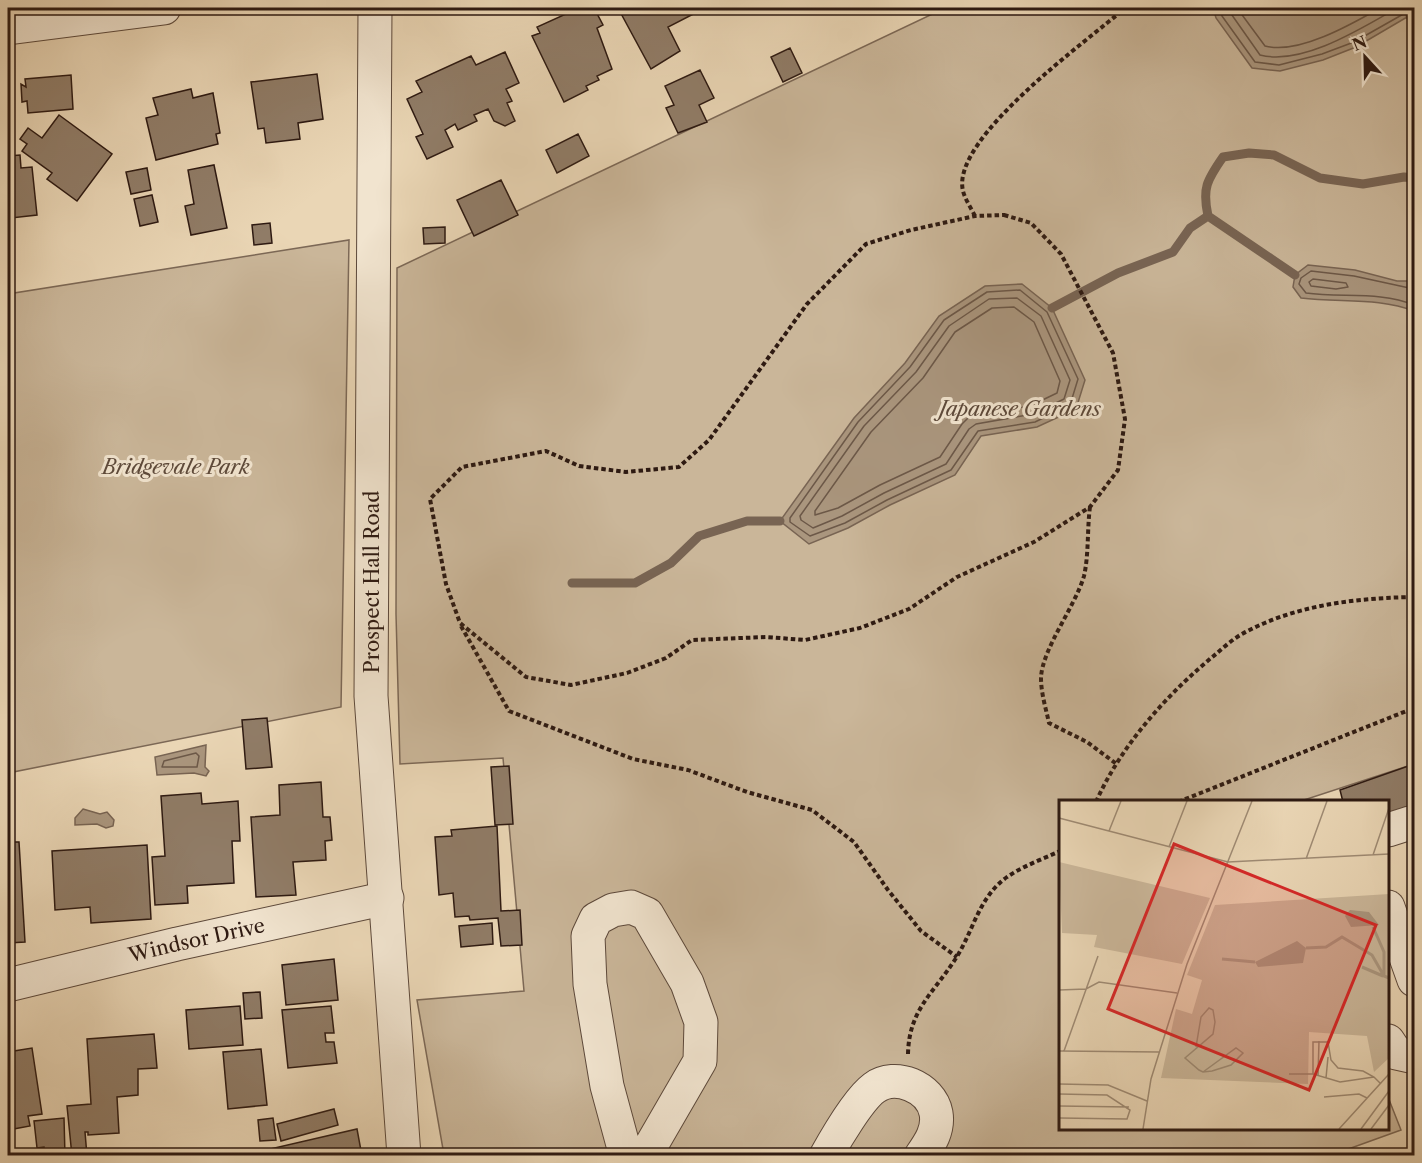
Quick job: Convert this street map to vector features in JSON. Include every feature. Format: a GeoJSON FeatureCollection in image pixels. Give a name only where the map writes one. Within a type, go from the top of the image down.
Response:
{"type":"FeatureCollection","features":[{"type":"Feature","properties":{"kind":"street"},"geometry":{"type":"LineString","coordinates":[[8,28],[164,8]]}},
{"type":"Feature","properties":{"kind":"street","name":"Prospect Hall Road"},"geometry":{"type":"LineString","coordinates":[[375,8],[371,696],[404,1155]]}},
{"type":"Feature","properties":{"kind":"street"},"geometry":{"type":"LineString","coordinates":[[1389,830],[1410,823],[1414,824]]}},
{"type":"Feature","properties":{"kind":"street","name":"Windsor Drive"},"geometry":{"type":"LineString","coordinates":[[8,985],[177,944],[387,898]]}},
{"type":"Feature","properties":{"kind":"street"},"geometry":{"type":"LineString","coordinates":[[626,1155],[607,1086],[590,984],[588,936],[596,918],[613,910],[631,907],[647,914],[687,983],[701,1022],[700,1061],[645,1155]]}},
{"type":"Feature","properties":{"kind":"street"},"geometry":{"type":"LineString","coordinates":[[1389,910],[1414,980]]}},
{"type":"Feature","properties":{"kind":"street"},"geometry":{"type":"LineString","coordinates":[[826,1155],[874,1088],[893,1080],[907,1081],[930,1101],[936,1112],[933,1137],[921,1155]]}},
{"type":"Feature","properties":{"kind":"path"},"geometry":{"type":"LineString","coordinates":[[975,216],[962,190],[966,166],[997,118],[1040,77],[1125,8]]}},
{"type":"Feature","properties":{"kind":"path"},"geometry":{"type":"LineString","coordinates":[[460,623],[526,676],[571,685],[627,673],[666,658],[692,640],[766,637],[805,640],[860,628],[909,609],[957,577],[1034,542],[1090,507],[1118,470],[1125,419],[1113,353],[1061,254],[1031,223],[1004,215],[975,216],[911,230],[866,244],[807,304],[709,440],[679,467],[626,472],[579,466],[546,451],[462,467],[430,499],[446,584],[460,623],[509,711],[633,759],[688,770],[747,792],[813,810],[854,842],[921,931],[957,957]]}},
{"type":"Feature","properties":{"kind":"path"},"geometry":{"type":"LineString","coordinates":[[1090,507],[1084,574],[1074,604],[1046,658],[1041,677],[1043,699],[1049,723],[1087,742],[1118,765]]}},
{"type":"Feature","properties":{"kind":"path"},"geometry":{"type":"LineString","coordinates":[[1097,800],[1145,723],[1191,674],[1241,634],[1298,611],[1371,598],[1414,597]]}},
{"type":"Feature","properties":{"kind":"path"},"geometry":{"type":"LineString","coordinates":[[1181,800],[1414,708]]}},
{"type":"Feature","properties":{"kind":"path"},"geometry":{"type":"LineString","coordinates":[[907,1081],[908,1032],[930,990],[957,957],[970,926],[988,895],[1007,877],[1059,851]]}},
{"type":"Feature","properties":{"kind":"green space","name":"Japanese Gardens"},"geometry":{"type":"Polygon","coordinates":[[[945,8],[1414,8],[1414,764],[1304,800],[1059,800],[1059,1130],[1389,1130],[1389,1100],[1401,1130],[1329,1156],[444,1155],[417,1000],[524,991],[503,758],[400,764],[396,614],[397,268],[945,8]]]}},
{"type":"Feature","properties":{"kind":"green space","name":"Bridgevale Park"},"geometry":{"type":"Polygon","coordinates":[[[349,240],[341,707],[8,773],[8,294],[349,240]]]}},
{"type":"Feature","properties":{"kind":"water"},"geometry":{"type":"Polygon","coordinates":[[[1213,8],[1414,8],[1414,13],[1356,47],[1323,60],[1280,71],[1252,68],[1216,18],[1213,8]]]}},
{"type":"Feature","properties":{"kind":"water"},"geometry":{"type":"Polygon","coordinates":[[[1308,265],[1355,270],[1397,281],[1410,281],[1414,285],[1414,311],[1373,302],[1301,298],[1293,287],[1295,275],[1308,265]]]}},
{"type":"Feature","properties":{"kind":"water"},"geometry":{"type":"Polygon","coordinates":[[[1022,284],[1052,308],[1085,380],[1076,409],[1037,427],[981,436],[955,475],[890,505],[848,528],[809,544],[780,521],[854,418],[905,363],[939,316],[985,286],[1022,284]]]}},
{"type":"Feature","properties":{"kind":"water"},"geometry":{"type":"Polygon","coordinates":[[[206,745],[205,767],[209,771],[206,776],[194,773],[157,775],[155,757],[206,745]]]}},
{"type":"Feature","properties":{"kind":"water"},"geometry":{"type":"Polygon","coordinates":[[[83,809],[100,814],[107,812],[114,820],[113,826],[106,828],[97,824],[75,825],[75,818],[83,809]]]}},
{"type":"Feature","properties":{"kind":"building"},"geometry":{"type":"Polygon","coordinates":[[[579,8],[594,8],[603,25],[597,28],[612,69],[597,76],[599,80],[586,86],[588,90],[564,102],[532,36],[540,33],[537,27],[579,8]]]}},
{"type":"Feature","properties":{"kind":"building"},"geometry":{"type":"Polygon","coordinates":[[[618,8],[705,8],[668,27],[680,51],[651,69],[618,8]]]}},
{"type":"Feature","properties":{"kind":"building"},"geometry":{"type":"Polygon","coordinates":[[[790,48],[802,73],[783,82],[771,57],[790,48]]]}},
{"type":"Feature","properties":{"kind":"building"},"geometry":{"type":"Polygon","coordinates":[[[505,52],[519,83],[506,89],[512,101],[507,103],[515,121],[505,126],[494,121],[488,109],[474,115],[477,121],[458,130],[455,124],[445,130],[453,147],[427,159],[416,137],[423,134],[407,99],[422,92],[416,81],[471,56],[476,65],[505,52]]]}},
{"type":"Feature","properties":{"kind":"building"},"geometry":{"type":"Polygon","coordinates":[[[700,70],[714,98],[699,105],[707,122],[678,133],[666,108],[674,105],[665,86],[700,70]]]}},
{"type":"Feature","properties":{"kind":"building"},"geometry":{"type":"Polygon","coordinates":[[[317,74],[323,119],[298,123],[300,139],[266,143],[264,128],[258,129],[251,82],[317,74]]]}},
{"type":"Feature","properties":{"kind":"building"},"geometry":{"type":"Polygon","coordinates":[[[71,75],[73,109],[28,113],[27,101],[22,102],[21,84],[26,87],[25,79],[71,75]]]}},
{"type":"Feature","properties":{"kind":"building"},"geometry":{"type":"Polygon","coordinates":[[[191,89],[193,98],[213,93],[220,133],[216,134],[218,144],[156,160],[146,118],[158,115],[153,98],[191,89]]]}},
{"type":"Feature","properties":{"kind":"building"},"geometry":{"type":"Polygon","coordinates":[[[59,115],[112,154],[77,201],[47,179],[52,173],[22,151],[27,144],[20,139],[28,128],[42,138],[59,115]]]}},
{"type":"Feature","properties":{"kind":"building"},"geometry":{"type":"Polygon","coordinates":[[[578,134],[589,156],[557,173],[546,150],[578,134]]]}},
{"type":"Feature","properties":{"kind":"building"},"geometry":{"type":"Polygon","coordinates":[[[20,155],[21,168],[32,167],[37,215],[11,218],[8,156],[20,155]]]}},
{"type":"Feature","properties":{"kind":"building"},"geometry":{"type":"Polygon","coordinates":[[[214,165],[227,228],[191,235],[185,206],[194,204],[188,170],[214,165]]]}},
{"type":"Feature","properties":{"kind":"building"},"geometry":{"type":"Polygon","coordinates":[[[147,168],[151,190],[131,194],[126,172],[147,168]]]}},
{"type":"Feature","properties":{"kind":"building"},"geometry":{"type":"Polygon","coordinates":[[[501,180],[518,215],[474,236],[457,200],[501,180]]]}},
{"type":"Feature","properties":{"kind":"building"},"geometry":{"type":"Polygon","coordinates":[[[152,195],[158,222],[140,226],[134,199],[152,195]]]}},
{"type":"Feature","properties":{"kind":"building"},"geometry":{"type":"Polygon","coordinates":[[[270,223],[272,243],[254,245],[252,225],[270,223]]]}},
{"type":"Feature","properties":{"kind":"building"},"geometry":{"type":"Polygon","coordinates":[[[445,227],[445,243],[424,244],[423,228],[445,227]]]}},
{"type":"Feature","properties":{"kind":"building"},"geometry":{"type":"Polygon","coordinates":[[[267,718],[272,767],[246,769],[242,720],[267,718]]]}},
{"type":"Feature","properties":{"kind":"building"},"geometry":{"type":"Polygon","coordinates":[[[1414,764],[1414,804],[1389,814],[1389,800],[1342,800],[1340,790],[1414,764]]]}},
{"type":"Feature","properties":{"kind":"building"},"geometry":{"type":"Polygon","coordinates":[[[509,766],[513,824],[495,825],[491,767],[509,766]]]}},
{"type":"Feature","properties":{"kind":"building"},"geometry":{"type":"Polygon","coordinates":[[[321,782],[323,817],[330,817],[332,840],[325,841],[326,860],[293,862],[296,895],[256,897],[251,817],[280,815],[279,785],[321,782]]]}},
{"type":"Feature","properties":{"kind":"building"},"geometry":{"type":"Polygon","coordinates":[[[201,793],[202,804],[238,801],[240,841],[232,841],[234,883],[187,886],[188,903],[155,905],[152,857],[165,856],[161,796],[201,793]]]}},
{"type":"Feature","properties":{"kind":"building"},"geometry":{"type":"Polygon","coordinates":[[[497,826],[501,911],[520,910],[522,945],[501,946],[498,918],[470,920],[469,916],[455,917],[453,893],[439,895],[435,837],[452,836],[451,830],[497,826]]]}},
{"type":"Feature","properties":{"kind":"building"},"geometry":{"type":"Polygon","coordinates":[[[8,842],[19,842],[25,942],[8,943],[8,842]]]}},
{"type":"Feature","properties":{"kind":"building"},"geometry":{"type":"Polygon","coordinates":[[[147,845],[151,919],[91,923],[90,907],[55,910],[52,851],[147,845]]]}},
{"type":"Feature","properties":{"kind":"building"},"geometry":{"type":"Polygon","coordinates":[[[492,923],[493,944],[461,947],[459,926],[492,923]]]}},
{"type":"Feature","properties":{"kind":"building"},"geometry":{"type":"Polygon","coordinates":[[[334,959],[338,1000],[286,1005],[282,965],[334,959]]]}},
{"type":"Feature","properties":{"kind":"building"},"geometry":{"type":"Polygon","coordinates":[[[260,992],[262,1018],[245,1019],[243,993],[260,992]]]}},
{"type":"Feature","properties":{"kind":"building"},"geometry":{"type":"Polygon","coordinates":[[[240,1006],[243,1045],[189,1049],[186,1010],[240,1006]]]}},
{"type":"Feature","properties":{"kind":"building"},"geometry":{"type":"Polygon","coordinates":[[[331,1006],[334,1033],[325,1033],[326,1042],[334,1042],[337,1063],[288,1068],[282,1010],[331,1006]]]}},
{"type":"Feature","properties":{"kind":"building"},"geometry":{"type":"Polygon","coordinates":[[[154,1034],[157,1068],[138,1069],[138,1095],[117,1097],[119,1133],[88,1135],[88,1132],[85,1132],[87,1156],[72,1156],[67,1106],[91,1104],[87,1039],[154,1034]]]}},
{"type":"Feature","properties":{"kind":"building"},"geometry":{"type":"Polygon","coordinates":[[[32,1048],[42,1114],[28,1116],[30,1126],[8,1130],[8,1052],[32,1048]]]}},
{"type":"Feature","properties":{"kind":"building"},"geometry":{"type":"Polygon","coordinates":[[[261,1049],[267,1105],[228,1109],[223,1052],[261,1049]]]}},
{"type":"Feature","properties":{"kind":"building"},"geometry":{"type":"Polygon","coordinates":[[[334,1109],[338,1125],[281,1141],[277,1124],[334,1109]]]}},
{"type":"Feature","properties":{"kind":"building"},"geometry":{"type":"Polygon","coordinates":[[[64,1118],[65,1156],[45,1156],[44,1147],[37,1148],[34,1121],[64,1118]]]}},
{"type":"Feature","properties":{"kind":"building"},"geometry":{"type":"Polygon","coordinates":[[[273,1118],[276,1140],[260,1141],[258,1120],[273,1118]]]}},
{"type":"Feature","properties":{"kind":"building"},"geometry":{"type":"Polygon","coordinates":[[[357,1129],[362,1156],[257,1156],[257,1152],[357,1129]]]}},
{"type":"Feature","properties":{"kind":"building"},"geometry":{"type":"Polygon","coordinates":[[[1414,1147],[1414,1156],[1393,1156],[1414,1147]]]}},
{"type":"Feature","properties":{"kind":"waterway"},"geometry":{"type":"LineString","coordinates":[[1410,16],[1414,19]]}},
{"type":"Feature","properties":{"kind":"waterway"},"geometry":{"type":"LineString","coordinates":[[1052,308],[1118,273],[1173,252],[1190,228],[1208,216],[1207,185],[1223,157],[1249,153],[1274,155],[1320,178],[1363,184],[1404,177],[1414,178]]}},
{"type":"Feature","properties":{"kind":"waterway"},"geometry":{"type":"LineString","coordinates":[[1208,216],[1295,275]]}},
{"type":"Feature","properties":{"kind":"waterway"},"geometry":{"type":"LineString","coordinates":[[572,583],[635,583],[671,563],[699,536],[747,521],[780,521]]}}]}
